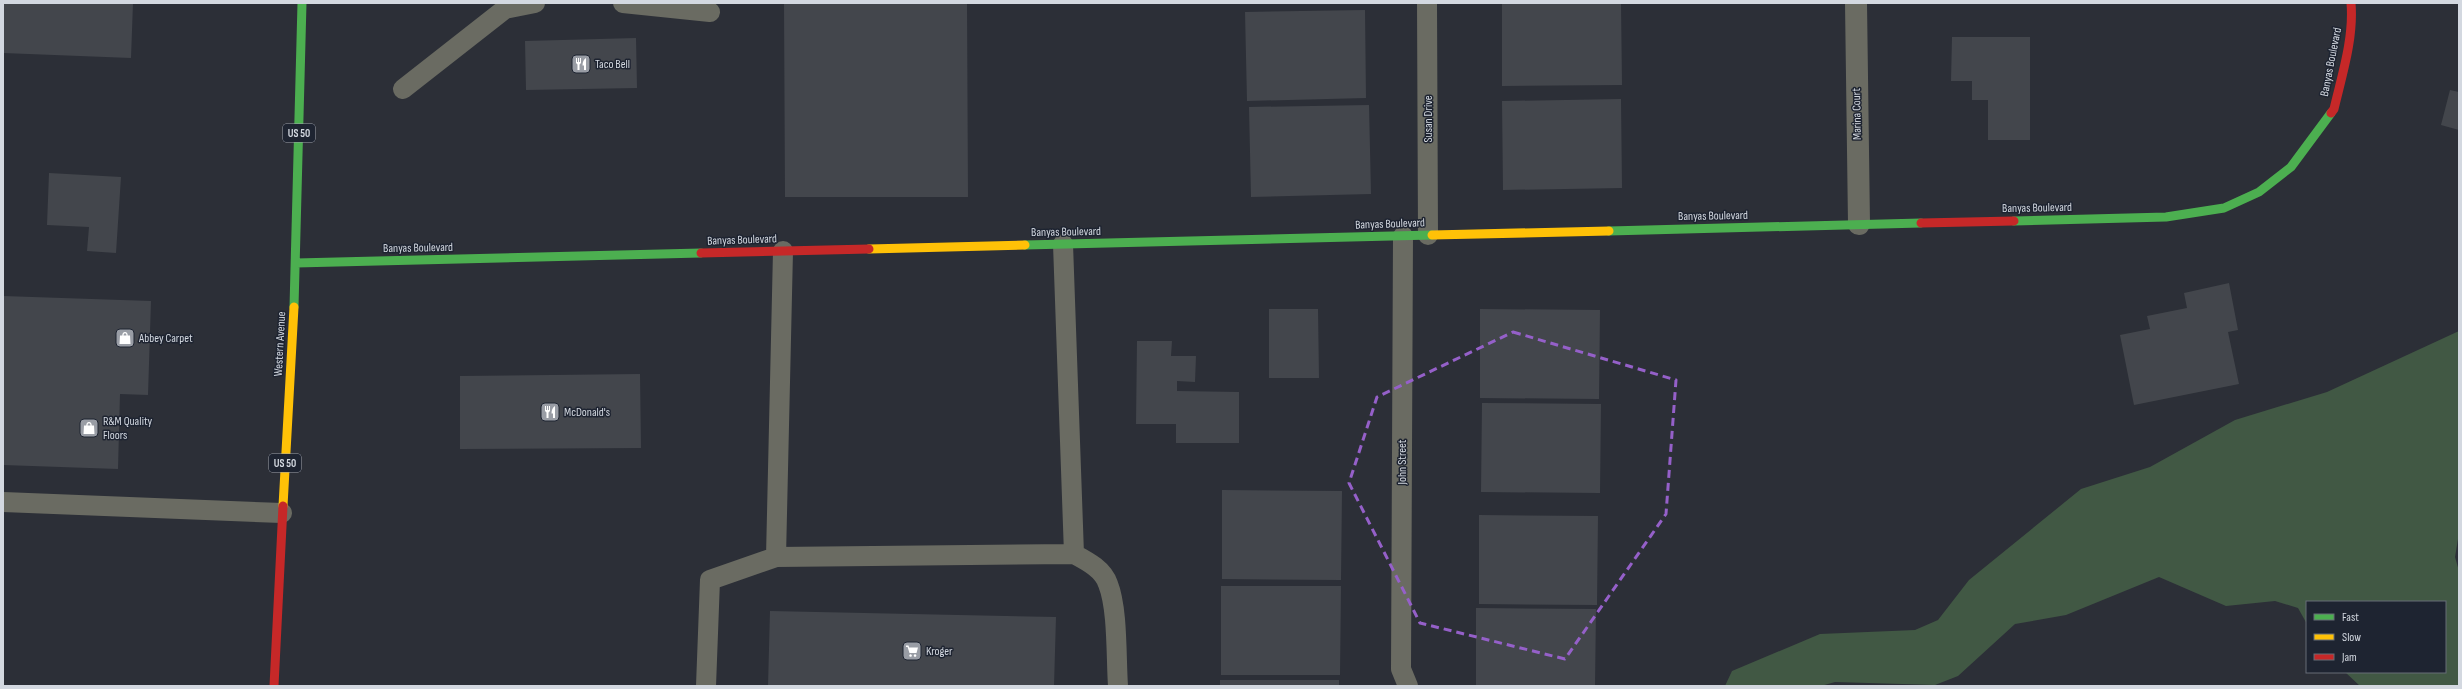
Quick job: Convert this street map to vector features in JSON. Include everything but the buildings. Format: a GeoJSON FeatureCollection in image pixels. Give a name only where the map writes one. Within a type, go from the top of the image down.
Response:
{"type":"FeatureCollection","features":[{"type":"Feature","properties":{"kind":"street","name":"Western Avenue"},"geometry":{"type":"LineString","coordinates":[[274,686],[296,263],[302,3]]}},
{"type":"Feature","properties":{"kind":"street","name":"Marina Court"},"geometry":{"type":"LineString","coordinates":[[1856,3],[1859,224]]}},
{"type":"Feature","properties":{"kind":"street","name":"Banyas Boulevard"},"geometry":{"type":"LineString","coordinates":[[296,263],[2166,216],[2224,208],[2259,192],[2290,166],[2334,109],[2345,65],[2352,14],[2351,3]]}},
{"type":"Feature","properties":{"kind":"lane"},"geometry":{"type":"LineString","coordinates":[[403,89],[505,9],[535,3]]}},
{"type":"Feature","properties":{"kind":"lane"},"geometry":{"type":"LineString","coordinates":[[623,3],[710,12]]}},
{"type":"Feature","properties":{"kind":"lane","name":"Susan Drive"},"geometry":{"type":"LineString","coordinates":[[1427,3],[1428,235]]}},
{"type":"Feature","properties":{"kind":"lane","name":"John Street"},"geometry":{"type":"LineString","coordinates":[[1404,236],[1401,669],[1408,686]]}},
{"type":"Feature","properties":{"kind":"lane"},"geometry":{"type":"LineString","coordinates":[[1063,244],[1074,554]]}},
{"type":"Feature","properties":{"kind":"lane"},"geometry":{"type":"LineString","coordinates":[[776,557],[783,251]]}},
{"type":"Feature","properties":{"kind":"lane"},"geometry":{"type":"LineString","coordinates":[[3,502],[282,513]]}},
{"type":"Feature","properties":{"kind":"lane"},"geometry":{"type":"LineString","coordinates":[[706,686],[710,580],[776,557],[1074,554],[1094,565],[1108,583],[1113,608],[1118,686]]}},
{"type":"Feature","properties":{"kind":"highlighted area"},"geometry":{"type":"Polygon","coordinates":[[[1513,332],[1676,380],[1666,514],[1565,659],[1420,623],[1349,483],[1377,397],[1513,332]]]}},
{"type":"Feature","properties":{"kind":"green space"},"geometry":{"type":"Polygon","coordinates":[[[2459,331],[2459,533],[2455,557],[2459,571],[2459,686],[2360,686],[2346,673],[2446,673],[2446,601],[2306,601],[2306,622],[2298,608],[2275,601],[2226,606],[2159,577],[2066,615],[2015,624],[1958,676],[1935,685],[1835,682],[1821,686],[1725,686],[1732,671],[1820,634],[1915,630],[1938,620],[1969,580],[2081,489],[2150,467],[2235,420],[2327,392],[2459,331]]]}},
{"type":"Feature","properties":{"kind":"traffic: fast"},"geometry":{"type":"LineString","coordinates":[[294,307],[302,3]]}},
{"type":"Feature","properties":{"kind":"traffic: fast"},"geometry":{"type":"LineString","coordinates":[[2014,221],[2166,217],[2224,208],[2259,192],[2291,167],[2331,113]]}},
{"type":"Feature","properties":{"kind":"traffic: fast"},"geometry":{"type":"LineString","coordinates":[[1609,231],[1921,223]]}},
{"type":"Feature","properties":{"kind":"traffic: fast"},"geometry":{"type":"LineString","coordinates":[[1025,245],[1432,235]]}},
{"type":"Feature","properties":{"kind":"traffic: fast"},"geometry":{"type":"LineString","coordinates":[[296,263],[701,253]]}},
{"type":"Feature","properties":{"kind":"traffic: slow"},"geometry":{"type":"LineString","coordinates":[[1432,235],[1609,231]]}},
{"type":"Feature","properties":{"kind":"traffic: slow"},"geometry":{"type":"LineString","coordinates":[[869,249],[1025,245]]}},
{"type":"Feature","properties":{"kind":"traffic: slow"},"geometry":{"type":"LineString","coordinates":[[283,506],[294,307]]}},
{"type":"Feature","properties":{"kind":"traffic: jam"},"geometry":{"type":"LineString","coordinates":[[2331,113],[2334,109],[2347,56],[2351,30],[2351,3]]}},
{"type":"Feature","properties":{"kind":"traffic: jam"},"geometry":{"type":"LineString","coordinates":[[1921,223],[2014,221]]}},
{"type":"Feature","properties":{"kind":"traffic: jam"},"geometry":{"type":"LineString","coordinates":[[701,253],[869,249]]}},
{"type":"Feature","properties":{"kind":"traffic: jam"},"geometry":{"type":"LineString","coordinates":[[274,686],[283,506]]}},
{"type":"Feature","properties":{"kind":"place","name":"Taco Bell"},"geometry":{"type":"Point","coordinates":[581,64]}},
{"type":"Feature","properties":{"kind":"place","name":"Abbey Carpet"},"geometry":{"type":"Point","coordinates":[125,338]}},
{"type":"Feature","properties":{"kind":"place","name":"McDonald's"},"geometry":{"type":"Point","coordinates":[550,412]}},
{"type":"Feature","properties":{"kind":"place","name":"R&M Quality Floors"},"geometry":{"type":"Point","coordinates":[89,428]}},
{"type":"Feature","properties":{"kind":"place","name":"Kroger"},"geometry":{"type":"Point","coordinates":[912,651]}}]}
